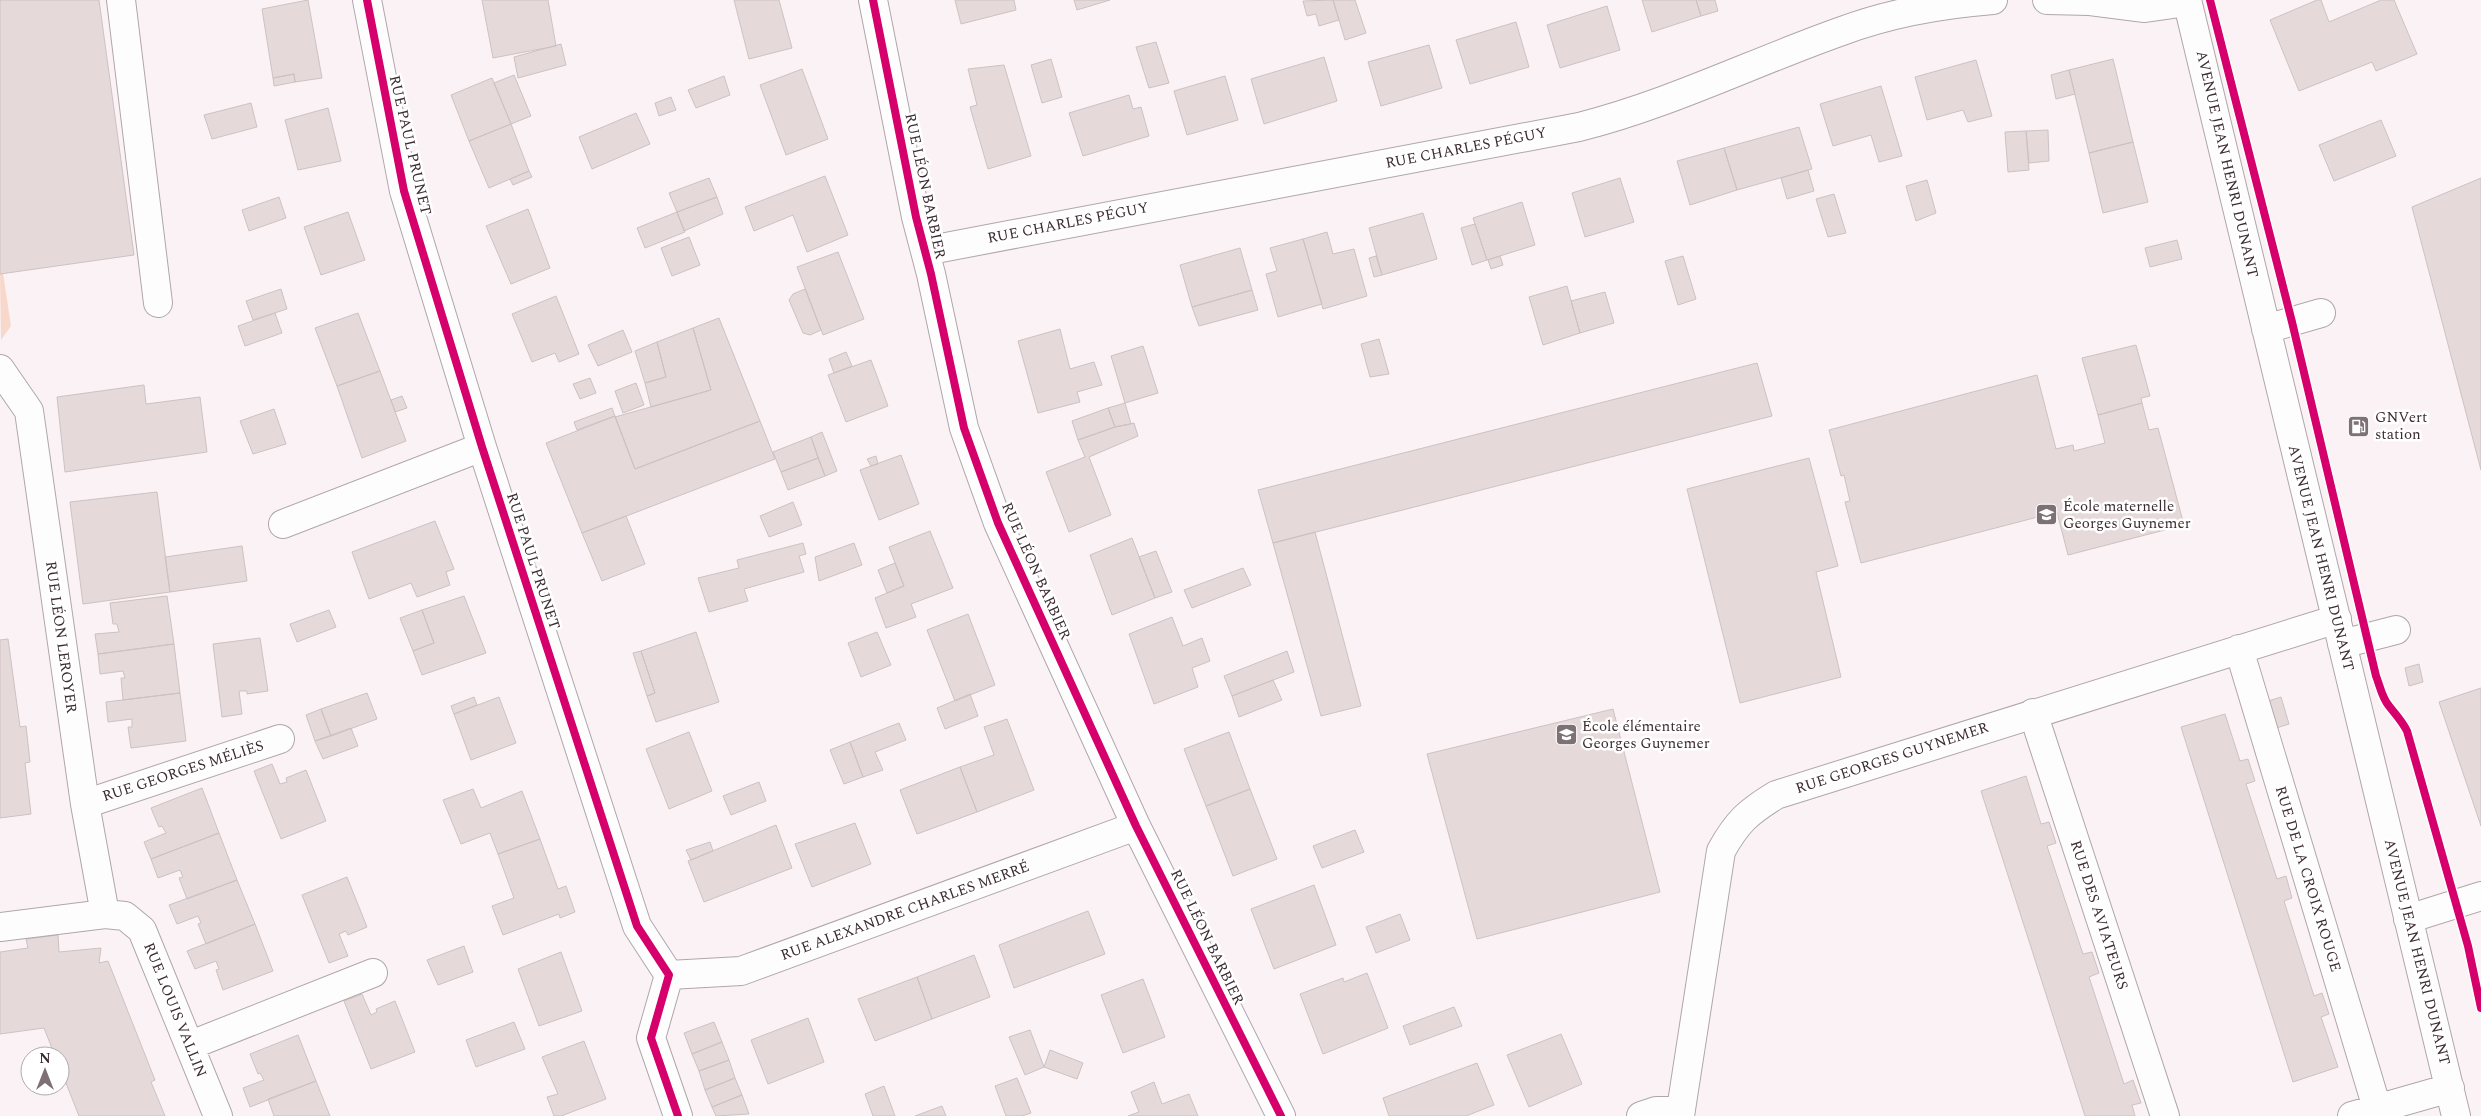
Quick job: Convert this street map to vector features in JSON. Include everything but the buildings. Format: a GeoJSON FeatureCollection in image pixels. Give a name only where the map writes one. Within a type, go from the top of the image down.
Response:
{"type":"FeatureCollection","features":[{"type":"Feature","properties":{"kind":"street"},"geometry":{"type":"LineString","coordinates":[[121,0],[158,303]]}},
{"type":"Feature","properties":{"kind":"street","name":"RUE PAUL PRUNET"},"geometry":{"type":"LineString","coordinates":[[367,0],[404,191],[482,447],[637,926],[669,976]]}},
{"type":"Feature","properties":{"kind":"street","name":"RUE LÉON BARBIER"},"geometry":{"type":"LineString","coordinates":[[873,0],[916,217],[964,428],[998,524],[1136,826],[1280,1116]]}},
{"type":"Feature","properties":{"kind":"street","name":"RUE CHARLES PÉGUY"},"geometry":{"type":"LineString","coordinates":[[925,251],[1579,126],[1660,103],[1843,30],[1902,13],[1955,3],[1993,0]]}},
{"type":"Feature","properties":{"kind":"street"},"geometry":{"type":"LineString","coordinates":[[2047,0],[2090,2],[2145,8],[2187,1]]}},
{"type":"Feature","properties":{"kind":"street","name":"AVENUE JEAN HENRI DUNANT"},"geometry":{"type":"LineString","coordinates":[[2187,1],[2456,1116]]}},
{"type":"Feature","properties":{"kind":"street"},"geometry":{"type":"LineString","coordinates":[[2266,329],[2321,314]]}},
{"type":"Feature","properties":{"kind":"street","name":"RUE LÉON LEROYER"},"geometry":{"type":"LineString","coordinates":[[0,369],[28,411],[85,804],[105,914]]}},
{"type":"Feature","properties":{"kind":"street"},"geometry":{"type":"LineString","coordinates":[[283,524],[482,447]]}},
{"type":"Feature","properties":{"kind":"street","name":"RUE GEORGES GUYNEMER"},"geometry":{"type":"LineString","coordinates":[[1680,1113],[1721,851],[1735,827],[1754,808],[1776,795],[2239,649],[2340,631],[2396,630]]}},
{"type":"Feature","properties":{"kind":"street","name":"RUE DE LA CROIX ROUGE"},"geometry":{"type":"LineString","coordinates":[[2239,649],[2365,1112]]}},
{"type":"Feature","properties":{"kind":"street","name":"RUE DES AVIATEURS"},"geometry":{"type":"LineString","coordinates":[[2033,713],[2165,1116]]}},
{"type":"Feature","properties":{"kind":"street","name":"RUE GEORGES MÉLIÈS"},"geometry":{"type":"LineString","coordinates":[[85,804],[280,739]]}},
{"type":"Feature","properties":{"kind":"street","name":"RUE ALEXANDRE CHARLES MERRÉ"},"geometry":{"type":"LineString","coordinates":[[669,976],[741,971],[1136,826]]}},
{"type":"Feature","properties":{"kind":"street"},"geometry":{"type":"LineString","coordinates":[[2408,919],[2481,896]]}},
{"type":"Feature","properties":{"kind":"street","name":"RUE LOUIS VALLIN"},"geometry":{"type":"LineString","coordinates":[[0,927],[105,914],[125,916],[142,930],[218,1116]]}},
{"type":"Feature","properties":{"kind":"street"},"geometry":{"type":"LineString","coordinates":[[191,1046],[373,973]]}},
{"type":"Feature","properties":{"kind":"street"},"geometry":{"type":"LineString","coordinates":[[669,976],[651,1038],[678,1116]]}},
{"type":"Feature","properties":{"kind":"street"},"geometry":{"type":"LineString","coordinates":[[2365,1112],[2450,1088]]}},
{"type":"Feature","properties":{"kind":"street"},"geometry":{"type":"LineString","coordinates":[[1641,1116],[1656,1111],[1680,1113]]}},
{"type":"Feature","properties":{"kind":"shaded area"},"geometry":{"type":"Polygon","coordinates":[[[3,273],[11,326],[1,340],[0,274],[3,273]]]}},
{"type":"Feature","properties":{"kind":"cycle path"},"geometry":{"type":"LineString","coordinates":[[367,0],[404,191],[482,447],[637,926],[669,975],[651,1038],[678,1116]]}},
{"type":"Feature","properties":{"kind":"cycle path"},"geometry":{"type":"LineString","coordinates":[[873,0],[916,217],[931,274],[964,428],[998,523],[1136,826],[1281,1116]]}},
{"type":"Feature","properties":{"kind":"cycle path"},"geometry":{"type":"LineString","coordinates":[[2210,0],[2292,322],[2376,676],[2387,703],[2407,731],[2468,946],[2481,1008]]}},
{"type":"Feature","properties":{"kind":"place","name":"GNVert station"},"geometry":{"type":"Point","coordinates":[2359,426]}},
{"type":"Feature","properties":{"kind":"place","name":"École maternelle Georges Guynemer"},"geometry":{"type":"Point","coordinates":[2047,515]}},
{"type":"Feature","properties":{"kind":"place","name":"École élémentaire Georges Guynemer"},"geometry":{"type":"Point","coordinates":[1566,735]}}]}
